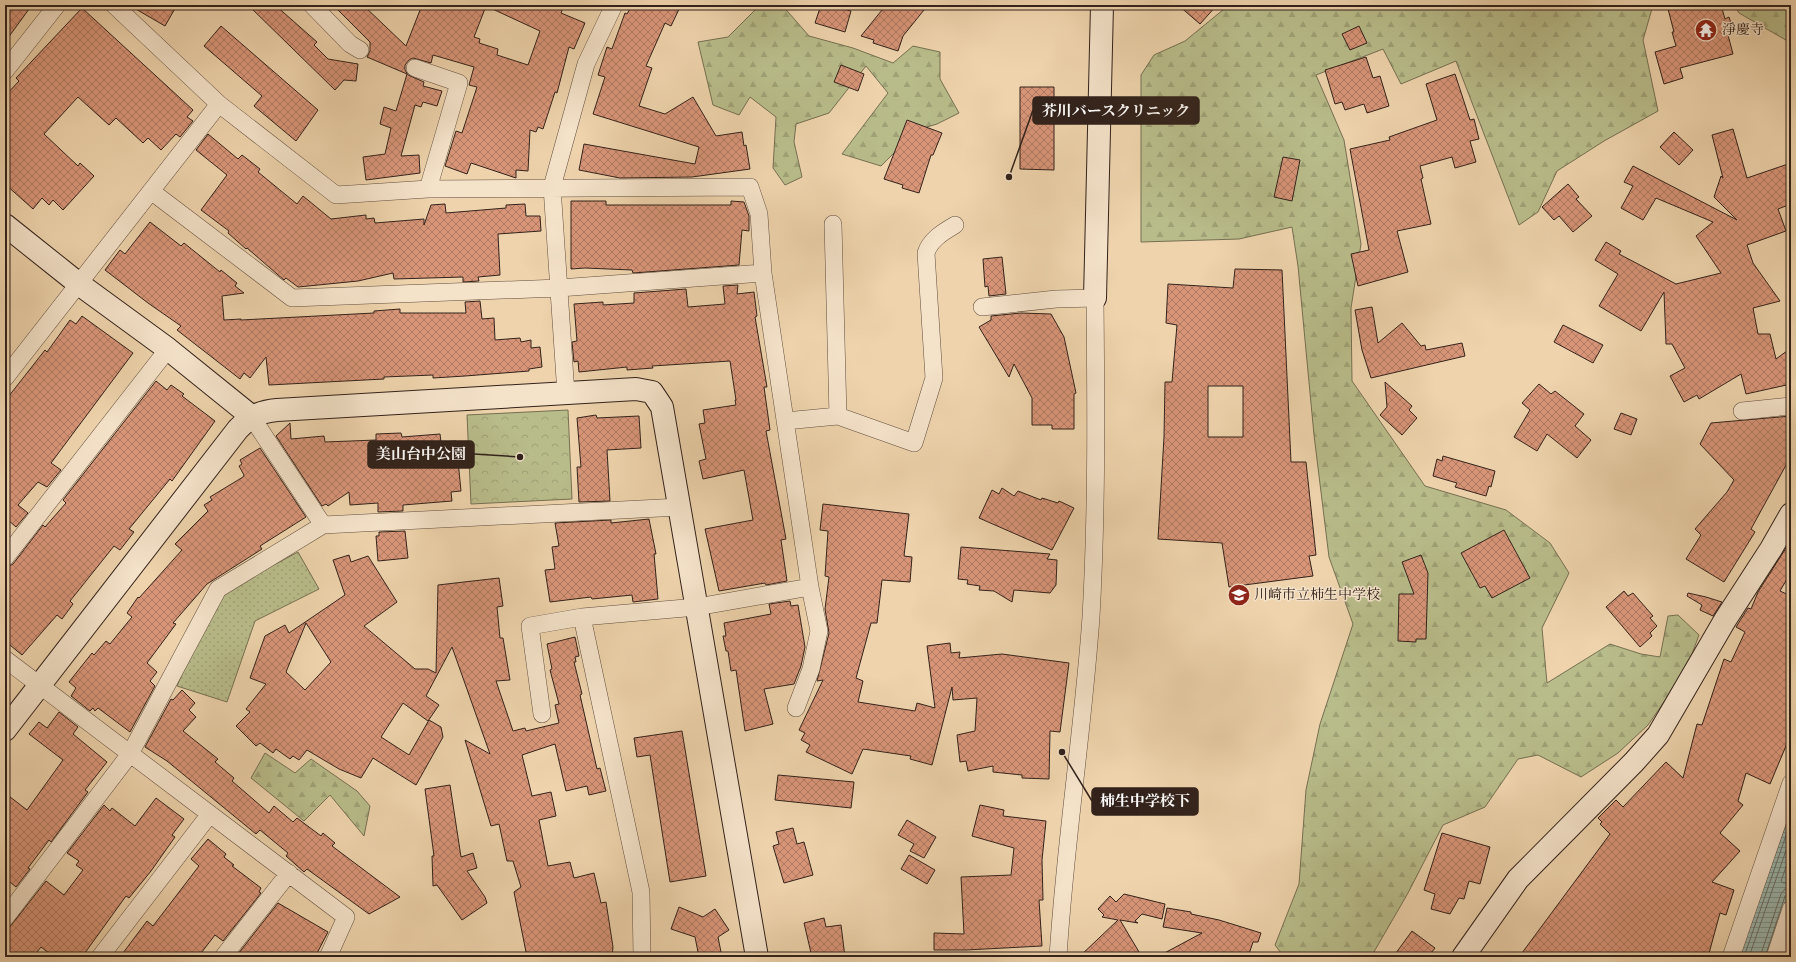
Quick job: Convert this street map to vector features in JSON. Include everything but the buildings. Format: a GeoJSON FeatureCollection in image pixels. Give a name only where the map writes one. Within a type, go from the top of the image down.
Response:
{"type":"FeatureCollection","features":[{"type":"Feature","properties":{"kind":"street"},"geometry":{"type":"LineString","coordinates":[[5,71],[57,5]]}},
{"type":"Feature","properties":{"kind":"street"},"geometry":{"type":"LineString","coordinates":[[114,5],[219,104],[336,194],[428,189],[552,187],[750,187],[759,214],[764,273],[785,420],[810,587],[819,631],[811,669],[796,708]]}},
{"type":"Feature","properties":{"kind":"street"},"geometry":{"type":"LineString","coordinates":[[312,5],[350,44],[360,50]]}},
{"type":"Feature","properties":{"kind":"street"},"geometry":{"type":"LineString","coordinates":[[566,394],[552,187],[586,64],[614,5]]}},
{"type":"Feature","properties":{"kind":"street"},"geometry":{"type":"LineString","coordinates":[[1058,957],[1062,900],[1084,702],[1091,615],[1097,434],[1095,298],[1102,5]]}},
{"type":"Feature","properties":{"kind":"street"},"geometry":{"type":"LineString","coordinates":[[415,68],[459,83],[428,189]]}},
{"type":"Feature","properties":{"kind":"street"},"geometry":{"type":"LineString","coordinates":[[5,378],[219,104]]}},
{"type":"Feature","properties":{"kind":"street"},"geometry":{"type":"LineString","coordinates":[[151,191],[292,298],[559,288],[764,273]]}},
{"type":"Feature","properties":{"kind":"street"},"geometry":{"type":"LineString","coordinates":[[833,224],[838,416]]}},
{"type":"Feature","properties":{"kind":"street"},"geometry":{"type":"LineString","coordinates":[[5,225],[79,284],[168,349],[251,416],[323,525]]}},
{"type":"Feature","properties":{"kind":"street"},"geometry":{"type":"LineString","coordinates":[[785,420],[838,416],[914,443],[934,378],[926,253],[928,245],[946,230],[955,225]]}},
{"type":"Feature","properties":{"kind":"street"},"geometry":{"type":"LineString","coordinates":[[982,307],[1056,299],[1095,298]]}},
{"type":"Feature","properties":{"kind":"street"},"geometry":{"type":"LineString","coordinates":[[5,558],[168,349]]}},
{"type":"Feature","properties":{"kind":"street"},"geometry":{"type":"LineString","coordinates":[[5,730],[238,429],[251,416],[262,412],[276,410],[636,389],[652,392],[662,407],[757,957]]}},
{"type":"Feature","properties":{"kind":"street"},"geometry":{"type":"LineString","coordinates":[[1742,411],[1791,406]]}},
{"type":"Feature","properties":{"kind":"street"},"geometry":{"type":"LineString","coordinates":[[5,918],[130,754],[218,589],[323,525],[680,507]]}},
{"type":"Feature","properties":{"kind":"street"},"geometry":{"type":"LineString","coordinates":[[1463,957],[1518,879],[1634,762],[1658,735],[1725,620],[1771,549],[1791,514]]}},
{"type":"Feature","properties":{"kind":"street"},"geometry":{"type":"LineString","coordinates":[[542,714],[530,626],[582,617],[697,607],[810,587]]}},
{"type":"Feature","properties":{"kind":"street"},"geometry":{"type":"LineString","coordinates":[[582,617],[641,892],[642,957]]}},
{"type":"Feature","properties":{"kind":"street"},"geometry":{"type":"LineString","coordinates":[[5,659],[346,917],[328,957]]}},
{"type":"Feature","properties":{"kind":"street"},"geometry":{"type":"LineString","coordinates":[[1731,957],[1791,783]]}},
{"type":"Feature","properties":{"kind":"street"},"geometry":{"type":"LineString","coordinates":[[100,957],[210,814]]}},
{"type":"Feature","properties":{"kind":"street"},"geometry":{"type":"LineString","coordinates":[[224,957],[289,873]]}},
{"type":"Feature","properties":{"kind":"street"},"geometry":{"type":"LineString","coordinates":[[1775,957],[1791,909]]}},
{"type":"Feature","properties":{"kind":"green space"},"geometry":{"type":"Polygon","coordinates":[[[760,5],[782,5],[809,36],[853,48],[893,63],[913,46],[940,52],[940,79],[959,113],[937,124],[917,130],[881,166],[842,154],[888,93],[866,66],[829,113],[796,124],[794,142],[802,177],[785,185],[773,168],[776,117],[750,97],[739,115],[713,105],[698,42],[728,37],[760,5]]]}},
{"type":"Feature","properties":{"kind":"green space"},"geometry":{"type":"Polygon","coordinates":[[[1229,5],[1653,5],[1643,40],[1658,111],[1604,141],[1557,171],[1538,212],[1519,225],[1456,61],[1401,84],[1383,49],[1316,75],[1344,140],[1361,244],[1351,308],[1352,381],[1425,486],[1506,510],[1550,543],[1569,573],[1542,628],[1547,683],[1610,644],[1641,654],[1660,657],[1668,616],[1678,615],[1699,635],[1686,670],[1648,725],[1618,753],[1581,777],[1538,755],[1518,759],[1485,807],[1443,825],[1408,893],[1371,957],[1284,957],[1275,945],[1299,884],[1306,790],[1320,724],[1353,624],[1329,557],[1314,435],[1298,266],[1292,227],[1239,239],[1141,242],[1141,75],[1154,55],[1185,41],[1229,5]]]}},
{"type":"Feature","properties":{"kind":"green space"},"geometry":{"type":"Polygon","coordinates":[[[1734,5],[1791,5],[1791,43],[1739,13],[1734,5]]]}},
{"type":"Feature","properties":{"kind":"green space"},"geometry":{"type":"Polygon","coordinates":[[[568,410],[572,499],[471,504],[467,415],[568,410]]]}},
{"type":"Feature","properties":{"kind":"green space"},"geometry":{"type":"Polygon","coordinates":[[[298,552],[319,589],[255,621],[227,702],[177,686],[214,597],[298,552]]]}},
{"type":"Feature","properties":{"kind":"green space"},"geometry":{"type":"Polygon","coordinates":[[[265,753],[295,773],[311,759],[357,791],[370,806],[364,836],[330,795],[304,821],[251,778],[265,753]]]}},
{"type":"Feature","properties":{"kind":"water"},"geometry":{"type":"Polygon","coordinates":[[[1791,810],[1791,891],[1769,957],[1739,957],[1791,810]]]}},
{"type":"Feature","properties":{"kind":"place","name":"淨慶寺"},"geometry":{"type":"Point","coordinates":[1706,30]}},
{"type":"Feature","properties":{"kind":"place","name":"芥川バースクリニック"},"geometry":{"type":"Point","coordinates":[1009,177]}},
{"type":"Feature","properties":{"kind":"place","name":"美山台中公園"},"geometry":{"type":"Point","coordinates":[520,457]}},
{"type":"Feature","properties":{"kind":"place","name":"川崎市立柿生中学校"},"geometry":{"type":"Point","coordinates":[1239,595]}},
{"type":"Feature","properties":{"kind":"place","name":"柿生中学校下"},"geometry":{"type":"Point","coordinates":[1062,752]}}]}
